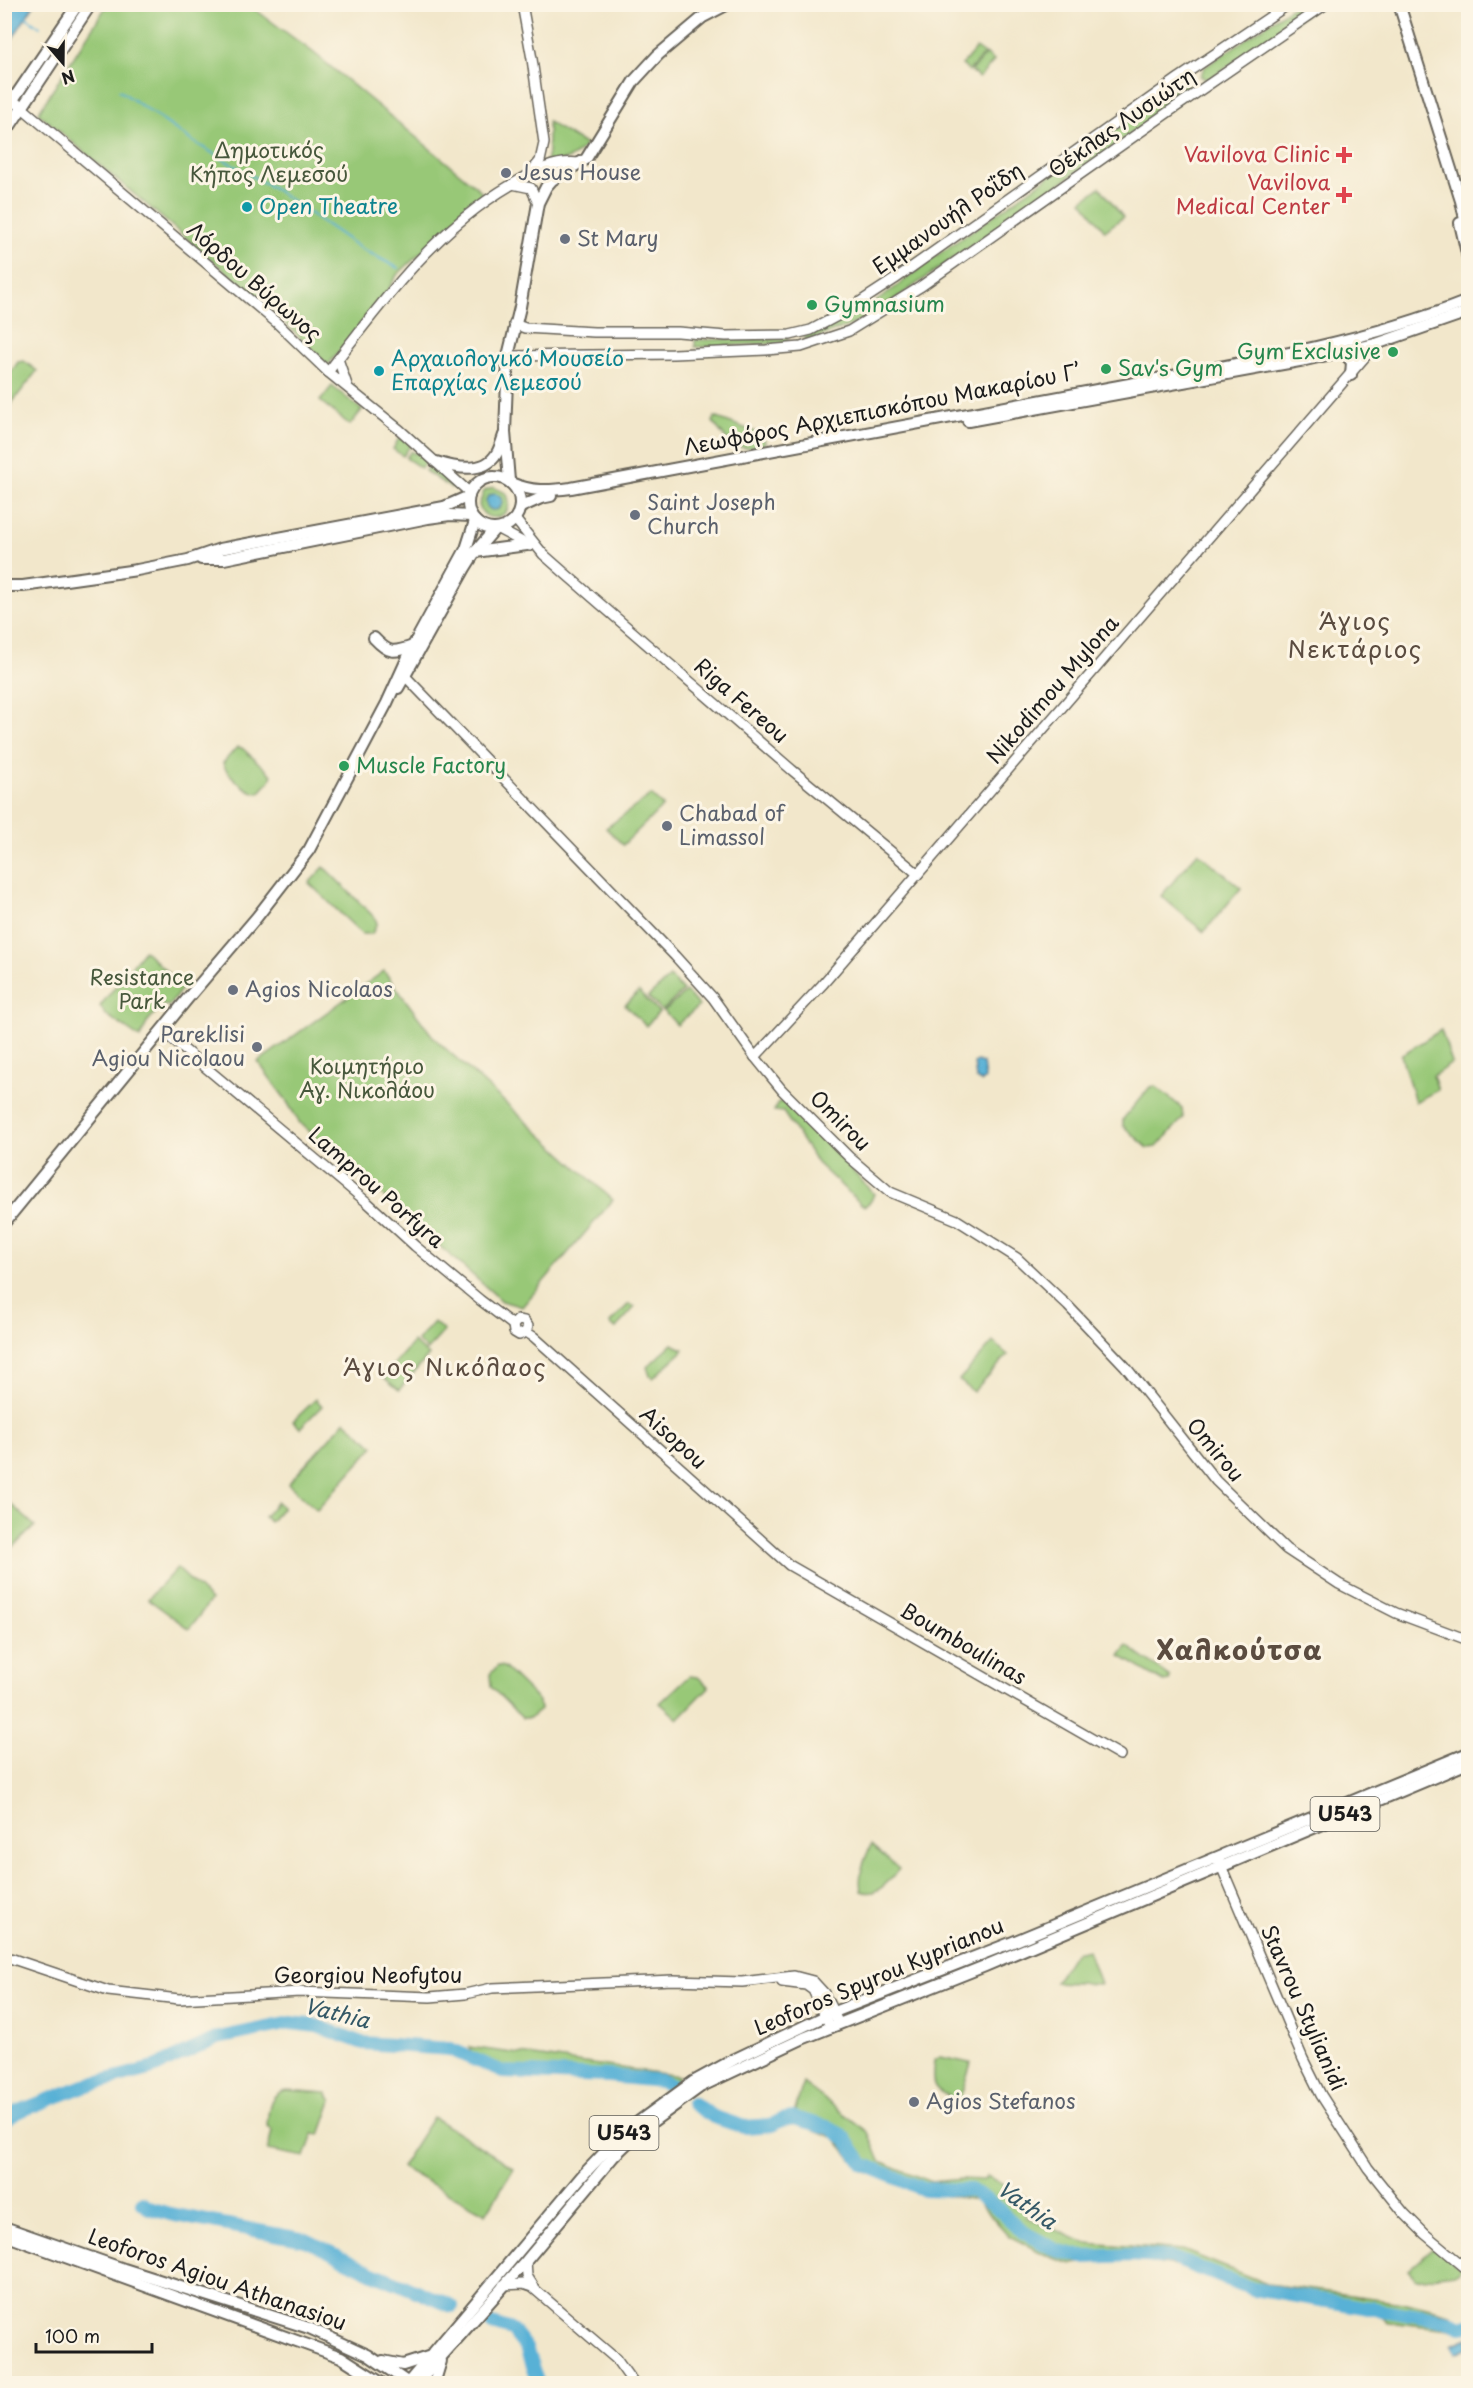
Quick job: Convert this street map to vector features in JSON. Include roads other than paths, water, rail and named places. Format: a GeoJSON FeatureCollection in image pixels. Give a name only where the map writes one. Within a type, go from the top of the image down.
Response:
{"type":"FeatureCollection","features":[{"type":"Feature","properties":{"kind":"main road"},"geometry":{"type":"LineString","coordinates":[[4,113],[78,4]]}},
{"type":"Feature","properties":{"kind":"main road"},"geometry":{"type":"LineString","coordinates":[[4,135],[91,4]]}},
{"type":"Feature","properties":{"kind":"main road"},"geometry":{"type":"LineString","coordinates":[[387,703],[406,677],[475,552],[497,530],[515,519],[520,507],[519,494],[510,482],[505,432],[508,356],[520,307],[538,203],[552,180],[583,161],[613,112],[646,67],[668,44],[703,17],[728,4]]}},
{"type":"Feature","properties":{"kind":"main road"},"geometry":{"type":"LineString","coordinates":[[1399,4],[1468,232]]}},
{"type":"Feature","properties":{"kind":"main road"},"geometry":{"type":"LineString","coordinates":[[1455,188],[1456,204],[1468,258]]}},
{"type":"Feature","properties":{"kind":"main road","name":"Λεωφόρος Αρχιεπισκόπου Μακαρίου Γ’"},"geometry":{"type":"LineString","coordinates":[[510,482],[526,489],[543,492],[571,488],[1200,371],[1384,330],[1468,301]]}},
{"type":"Feature","properties":{"kind":"main road","name":"Λεωφόρος Αρχιεπισκόπου Μακαρίου Γ’"},"geometry":{"type":"LineString","coordinates":[[520,507],[541,498],[1343,352],[1376,344],[1468,312]]}},
{"type":"Feature","properties":{"kind":"main road"},"geometry":{"type":"LineString","coordinates":[[1343,352],[1352,362],[1350,375]]}},
{"type":"Feature","properties":{"kind":"main road"},"geometry":{"type":"LineString","coordinates":[[436,462],[455,468],[466,469],[479,466],[497,454],[505,432]]}},
{"type":"Feature","properties":{"kind":"main road"},"geometry":{"type":"LineString","coordinates":[[4,585],[23,586],[137,570],[188,560],[220,549],[444,507],[470,494],[483,480],[492,477],[510,482]]}},
{"type":"Feature","properties":{"kind":"main road"},"geometry":{"type":"LineString","coordinates":[[470,494],[469,508],[473,518],[482,526],[497,530]]}},
{"type":"Feature","properties":{"kind":"main road"},"geometry":{"type":"LineString","coordinates":[[188,560],[224,559],[428,518],[450,515],[473,518]]}},
{"type":"Feature","properties":{"kind":"main road"},"geometry":{"type":"LineString","coordinates":[[4,1223],[275,896],[309,850],[387,703],[413,646],[466,549],[473,518]]}},
{"type":"Feature","properties":{"kind":"main road"},"geometry":{"type":"LineString","coordinates":[[475,552],[527,544]]}},
{"type":"Feature","properties":{"kind":"main road"},"geometry":{"type":"LineString","coordinates":[[374,638],[392,652],[413,646]]}},
{"type":"Feature","properties":{"kind":"main road","name":"Leoforos Spyrou Kyprianou"},"geometry":{"type":"LineString","coordinates":[[410,2383],[445,2353],[472,2314],[582,2176],[623,2133],[680,2091],[711,2072],[830,2014],[1013,1942],[1468,1753]]}},
{"type":"Feature","properties":{"kind":"main road","name":"Leoforos Spyrou Kyprianou"},"geometry":{"type":"LineString","coordinates":[[410,2383],[430,2356],[526,2261],[613,2157],[641,2130],[673,2105],[715,2079],[835,2026],[1468,1763]]}},
{"type":"Feature","properties":{"kind":"main road","name":"Leoforos Agiou Athanasiou"},"geometry":{"type":"LineString","coordinates":[[4,2227],[124,2269],[306,2327],[368,2355],[410,2383]]}},
{"type":"Feature","properties":{"kind":"main road","name":"Leoforos Agiou Athanasiou"},"geometry":{"type":"LineString","coordinates":[[4,2235],[341,2357],[383,2384]]}},
{"type":"Feature","properties":{"kind":"main road"},"geometry":{"type":"LineString","coordinates":[[434,2384],[434,2376],[445,2353]]}},
{"type":"Feature","properties":{"kind":"main road"},"geometry":{"type":"LineString","coordinates":[[368,2355],[389,2363],[403,2365],[430,2356]]}},
{"type":"Feature","properties":{"kind":"street"},"geometry":{"type":"LineString","coordinates":[[522,4],[544,143],[540,161],[531,172]]}},
{"type":"Feature","properties":{"kind":"street","name":"Εμμανουήλ Ροΐδη"},"geometry":{"type":"LineString","coordinates":[[514,324],[525,328],[594,332],[678,332],[726,336],[798,334],[811,330],[843,313],[895,279],[1179,78],[1289,4]]}},
{"type":"Feature","properties":{"kind":"street","name":"Θέκλας Λυσιώτη"},"geometry":{"type":"LineString","coordinates":[[508,356],[673,354],[766,350],[801,346],[849,331],[920,287],[1326,4]]}},
{"type":"Feature","properties":{"kind":"street","name":"Λόρδου Βύρωνος"},"geometry":{"type":"LineString","coordinates":[[13,100],[277,323],[328,372],[436,462],[470,494]]}},
{"type":"Feature","properties":{"kind":"street"},"geometry":{"type":"LineString","coordinates":[[328,372],[417,261],[461,221],[495,195],[531,172],[568,162],[583,161]]}},
{"type":"Feature","properties":{"kind":"street"},"geometry":{"type":"LineString","coordinates":[[512,184],[531,188],[538,203]]}},
{"type":"Feature","properties":{"kind":"street"},"geometry":{"type":"LineString","coordinates":[[798,334],[801,346]]}},
{"type":"Feature","properties":{"kind":"street","name":"Nikodimou Mylona"},"geometry":{"type":"LineString","coordinates":[[755,1057],[822,985],[1376,344]]}},
{"type":"Feature","properties":{"kind":"street"},"geometry":{"type":"LineString","coordinates":[[338,359],[343,378],[350,390]]}},
{"type":"Feature","properties":{"kind":"street","name":"Riga Fereou"},"geometry":{"type":"LineString","coordinates":[[515,519],[543,554]]}},
{"type":"Feature","properties":{"kind":"street","name":"Riga Fereou"},"geometry":{"type":"LineString","coordinates":[[497,530],[543,554],[792,770],[918,874]]}},
{"type":"Feature","properties":{"kind":"street","name":"Omirou"},"geometry":{"type":"LineString","coordinates":[[406,677],[675,956],[713,998],[755,1057],[782,1090],[867,1174],[890,1192],[957,1221],[1017,1258],[1068,1306],[1125,1366],[1216,1481],[1283,1546],[1339,1584],[1396,1613],[1468,1640]]}},
{"type":"Feature","properties":{"kind":"street","name":"Lamprou Porfyra"},"geometry":{"type":"LineString","coordinates":[[162,1031],[480,1300],[513,1324],[518,1320],[524,1321],[530,1334]]}},
{"type":"Feature","properties":{"kind":"street","name":"Aisopou"},"geometry":{"type":"LineString","coordinates":[[530,1334],[789,1565]]}},
{"type":"Feature","properties":{"kind":"street","name":"Boumboulinas"},"geometry":{"type":"LineString","coordinates":[[789,1565],[1120,1755]]}},
{"type":"Feature","properties":{"kind":"street","name":"Stavrou Stylianidi"},"geometry":{"type":"LineString","coordinates":[[1217,1856],[1303,2059],[1321,2095],[1368,2168],[1404,2213],[1468,2270]]}},
{"type":"Feature","properties":{"kind":"street","name":"Georgiou Neofytou"},"geometry":{"type":"LineString","coordinates":[[4,1956],[108,1990],[178,1999],[300,1992],[430,1996],[465,1994],[492,1988],[624,1982],[773,1980],[794,1976],[813,1981],[824,1993],[835,2026]]}},
{"type":"Feature","properties":{"kind":"street","name":"Georgiou Neofytou"},"geometry":{"type":"LineString","coordinates":[[773,1980],[806,1985],[813,1990],[830,2014]]}},
{"type":"Feature","properties":{"kind":"street"},"geometry":{"type":"LineString","coordinates":[[526,2261],[527,2276],[537,2291]]}},
{"type":"Feature","properties":{"kind":"street"},"geometry":{"type":"LineString","coordinates":[[502,2285],[523,2284],[537,2291],[616,2359],[634,2384]]}},
{"type":"Feature","properties":{"kind":"water"},"geometry":{"type":"Polygon","coordinates":[[[4,5],[34,5],[5,50],[4,5]]]}},
{"type":"Feature","properties":{"kind":"water"},"geometry":{"type":"Polygon","coordinates":[[[494,494],[500,496],[502,502],[500,508],[494,510],[488,508],[486,502],[488,496],[494,494]]]}},
{"type":"Feature","properties":{"kind":"water"},"geometry":{"type":"Polygon","coordinates":[[[977,1061],[983,1063],[985,1078],[981,1082],[976,1079],[974,1063],[977,1061]]]}},
{"type":"Feature","properties":{"kind":"water"},"geometry":{"type":"Polygon","coordinates":[[[1468,2337],[1468,2347],[1456,2353],[1452,2344],[1468,2337]]]}},
{"type":"Feature","properties":{"kind":"waterway"},"geometry":{"type":"LineString","coordinates":[[26,17],[40,27]]}},
{"type":"Feature","properties":{"kind":"waterway"},"geometry":{"type":"LineString","coordinates":[[119,90],[192,141],[276,190],[360,248],[398,268]]}},
{"type":"Feature","properties":{"kind":"waterway","name":"Vathia"},"geometry":{"type":"LineString","coordinates":[[4,2121],[17,2112],[84,2086],[153,2068],[218,2038],[291,2023],[317,2026],[363,2043],[450,2049],[503,2072],[609,2076],[661,2081],[672,2086]]}},
{"type":"Feature","properties":{"kind":"waterway","name":"Vathia"},"geometry":{"type":"LineString","coordinates":[[692,2103],[714,2117],[744,2127],[772,2125],[781,2120],[794,2118],[831,2128],[846,2139],[863,2164],[923,2189],[971,2190],[994,2205],[1023,2232],[1056,2250],[1083,2257],[1132,2255],[1172,2258],[1253,2289],[1449,2321],[1462,2326],[1468,2325]]}},
{"type":"Feature","properties":{"kind":"waterway"},"geometry":{"type":"LineString","coordinates":[[142,2203],[149,2208],[170,2214],[306,2240],[373,2273],[452,2306]]}},
{"type":"Feature","properties":{"kind":"waterway"},"geometry":{"type":"LineString","coordinates":[[492,2324],[512,2330],[526,2348],[538,2384]]}},
{"type":"Feature","properties":{"kind":"place","name":"Vavilova Clinic"},"geometry":{"type":"Point","coordinates":[1344,155]}},
{"type":"Feature","properties":{"kind":"place","name":"Jesus House"},"geometry":{"type":"Point","coordinates":[506,173]}},
{"type":"Feature","properties":{"kind":"place","name":"Vavilova Medical Center"},"geometry":{"type":"Point","coordinates":[1344,195]}},
{"type":"Feature","properties":{"kind":"place","name":"Open Theatre"},"geometry":{"type":"Point","coordinates":[247,207]}},
{"type":"Feature","properties":{"kind":"place","name":"St Mary"},"geometry":{"type":"Point","coordinates":[565,239]}},
{"type":"Feature","properties":{"kind":"place","name":"Gymnasium"},"geometry":{"type":"Point","coordinates":[812,305]}},
{"type":"Feature","properties":{"kind":"place","name":"Gym Exclusive"},"geometry":{"type":"Point","coordinates":[1393,352]}},
{"type":"Feature","properties":{"kind":"place","name":"Sav's Gym"},"geometry":{"type":"Point","coordinates":[1106,369]}},
{"type":"Feature","properties":{"kind":"place","name":"Αρχαιολογικό Μουσείο Επαρχίας Λεμεσού"},"geometry":{"type":"Point","coordinates":[379,371]}},
{"type":"Feature","properties":{"kind":"place","name":"Saint Joseph Church"},"geometry":{"type":"Point","coordinates":[635,515]}},
{"type":"Feature","properties":{"kind":"place","name":"Muscle Factory"},"geometry":{"type":"Point","coordinates":[344,766]}},
{"type":"Feature","properties":{"kind":"place","name":"Chabad of Limassol"},"geometry":{"type":"Point","coordinates":[667,826]}},
{"type":"Feature","properties":{"kind":"place","name":"Agios Nicolaos"},"geometry":{"type":"Point","coordinates":[233,990]}},
{"type":"Feature","properties":{"kind":"place","name":"Pareklisi Agiou Nicolaou"},"geometry":{"type":"Point","coordinates":[257,1047]}},
{"type":"Feature","properties":{"kind":"place","name":"Agios Stefanos"},"geometry":{"type":"Point","coordinates":[914,2102]}},
{"type":"Feature","properties":{"kind":"district","name":"Άγιος Νεκτάριος"},"geometry":{"type":"Point","coordinates":[1355,636]}},
{"type":"Feature","properties":{"kind":"district","name":"Άγιος Νικόλαος"},"geometry":{"type":"Point","coordinates":[445,1368]}},
{"type":"Feature","properties":{"kind":"district","name":"Χαλκούτσα"},"geometry":{"type":"Point","coordinates":[1240,1651]}},
{"type":"Feature","properties":{"kind":"park label","name":"Δημοτικός Κήπος Λεμεσού"},"geometry":{"type":"Point","coordinates":[269,163]}},
{"type":"Feature","properties":{"kind":"park label","name":"Resistance Park"},"geometry":{"type":"Point","coordinates":[142,990]}},
{"type":"Feature","properties":{"kind":"park label","name":"Κοιμητήριο Αγ. Νικολάου"},"geometry":{"type":"Point","coordinates":[367,1079]}}]}
